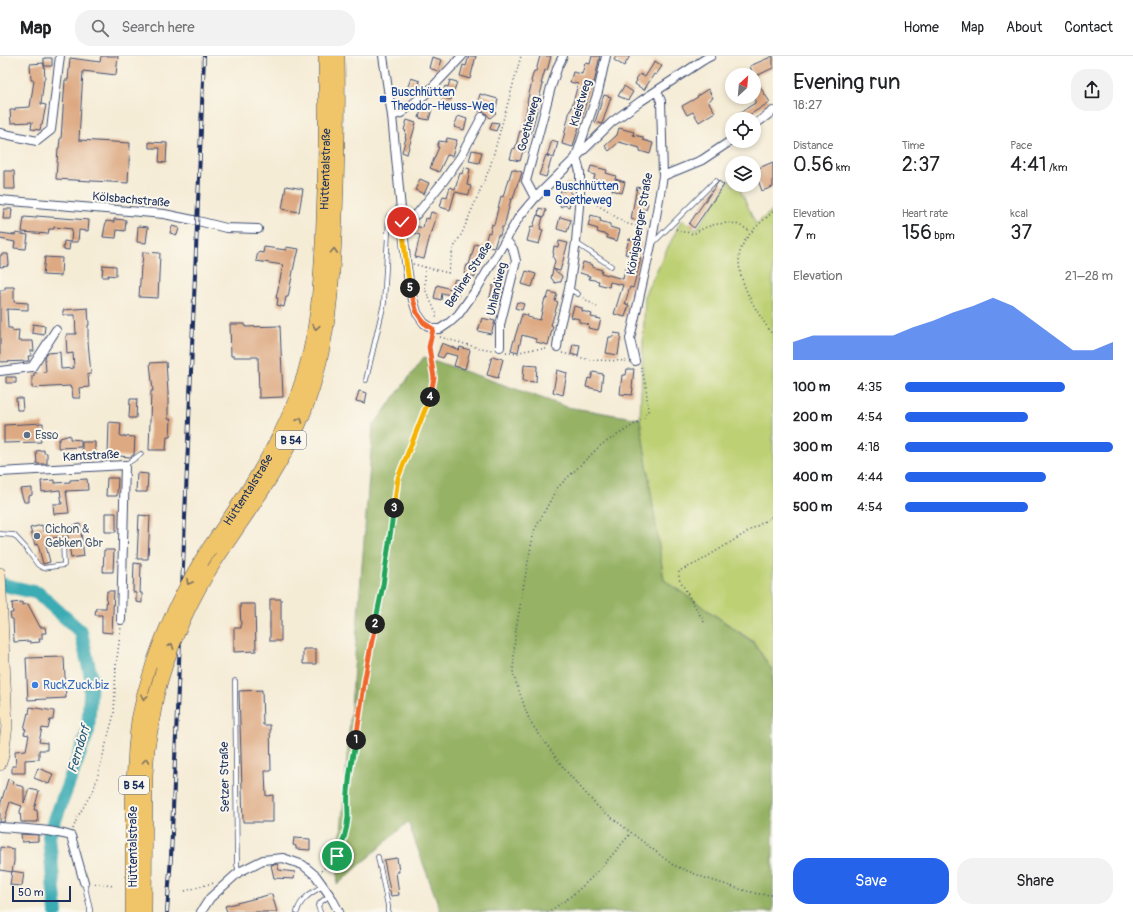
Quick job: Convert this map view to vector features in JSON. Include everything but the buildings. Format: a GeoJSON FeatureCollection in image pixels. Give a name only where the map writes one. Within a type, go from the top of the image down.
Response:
{"type":"FeatureCollection","features":[{"type":"Feature","properties":{"kind":"highway"},"geometry":{"type":"LineString","coordinates":[[318,56],[332,95]]}},
{"type":"Feature","properties":{"kind":"highway","name":"Hüttentalstraße"},"geometry":{"type":"LineString","coordinates":[[144,912],[145,775],[147,748],[156,696],[165,662],[187,609],[207,573],[258,498],[299,424],[316,374],[324,340],[332,290],[336,190],[332,95],[326,56]]}},
{"type":"Feature","properties":{"kind":"highway","name":"Hüttentalstraße"},"geometry":{"type":"LineString","coordinates":[[133,912],[133,802],[136,747],[142,706],[155,660],[164,632],[189,580],[248,492],[277,444],[288,420],[306,372],[314,338],[321,288],[325,190],[332,95],[337,56]]}},
{"type":"Feature","properties":{"kind":"highway"},"geometry":{"type":"LineString","coordinates":[[332,95],[343,56]]}},
{"type":"Feature","properties":{"kind":"main road"},"geometry":{"type":"LineString","coordinates":[[0,573],[1,632],[7,726],[3,756],[0,766]]}},
{"type":"Feature","properties":{"kind":"street"},"geometry":{"type":"LineString","coordinates":[[0,133],[37,141],[51,130],[60,56]]}},
{"type":"Feature","properties":{"kind":"street"},"geometry":{"type":"LineString","coordinates":[[382,56],[392,116],[410,289],[417,313],[432,332]]}},
{"type":"Feature","properties":{"kind":"street"},"geometry":{"type":"LineString","coordinates":[[392,116],[401,113],[428,92],[462,56]]}},
{"type":"Feature","properties":{"kind":"street","name":"Goetheweg"},"geometry":{"type":"LineString","coordinates":[[535,198],[526,181],[551,87],[563,56]]}},
{"type":"Feature","properties":{"kind":"street","name":"Kleistweg"},"geometry":{"type":"LineString","coordinates":[[576,157],[598,92],[606,56]]}},
{"type":"Feature","properties":{"kind":"street","name":"Berliner Straße"},"geometry":{"type":"LineString","coordinates":[[432,332],[440,329],[458,315],[478,287],[519,217],[535,198],[576,157],[612,122],[711,56]]}},
{"type":"Feature","properties":{"kind":"street","name":"Königsberger Straße"},"geometry":{"type":"LineString","coordinates":[[637,363],[630,339],[654,231],[662,176],[661,101],[657,91]]}},
{"type":"Feature","properties":{"kind":"street"},"geometry":{"type":"LineString","coordinates":[[761,120],[773,112]]}},
{"type":"Feature","properties":{"kind":"street"},"geometry":{"type":"LineString","coordinates":[[402,222],[417,214],[445,179],[461,156],[482,117]]}},
{"type":"Feature","properties":{"kind":"street"},"geometry":{"type":"LineString","coordinates":[[662,176],[702,160],[725,145]]}},
{"type":"Feature","properties":{"kind":"street"},"geometry":{"type":"LineString","coordinates":[[557,348],[560,325],[569,289],[576,242],[580,194],[580,172],[576,157]]}},
{"type":"Feature","properties":{"kind":"street","name":"Kölsbachstraße"},"geometry":{"type":"LineString","coordinates":[[0,200],[164,214],[226,228],[258,229]]}},
{"type":"Feature","properties":{"kind":"street","name":"Uhlandweg"},"geometry":{"type":"LineString","coordinates":[[502,349],[500,325],[516,261],[513,249],[506,240]]}},
{"type":"Feature","properties":{"kind":"street"},"geometry":{"type":"LineString","coordinates":[[0,370],[32,367],[56,330]]}},
{"type":"Feature","properties":{"kind":"street","name":"Kantstraße"},"geometry":{"type":"LineString","coordinates":[[0,472],[125,465],[121,620]]}},
{"type":"Feature","properties":{"kind":"street"},"geometry":{"type":"LineString","coordinates":[[0,827],[41,830],[68,835],[84,882]]}},
{"type":"Feature","properties":{"kind":"street"},"geometry":{"type":"LineString","coordinates":[[201,912],[210,898],[239,872],[263,860],[283,858],[303,865],[316,876],[330,895],[339,912]]}},
{"type":"Feature","properties":{"kind":"lane"},"geometry":{"type":"LineString","coordinates":[[651,245],[715,181]]}},
{"type":"Feature","properties":{"kind":"lane"},"geometry":{"type":"LineString","coordinates":[[366,380],[384,303],[389,216],[401,210]]}},
{"type":"Feature","properties":{"kind":"lane"},"geometry":{"type":"LineString","coordinates":[[576,242],[611,266]]}},
{"type":"Feature","properties":{"kind":"lane"},"geometry":{"type":"LineString","coordinates":[[569,289],[578,294]]}},
{"type":"Feature","properties":{"kind":"lane"},"geometry":{"type":"LineString","coordinates":[[432,332],[429,347],[434,378]]}},
{"type":"Feature","properties":{"kind":"lane"},"geometry":{"type":"LineString","coordinates":[[125,465],[141,454]]}},
{"type":"Feature","properties":{"kind":"lane"},"geometry":{"type":"LineString","coordinates":[[0,534],[14,535],[38,565],[43,568],[64,565],[63,543]]}},
{"type":"Feature","properties":{"kind":"lane","name":"Setzer Straße"},"geometry":{"type":"LineString","coordinates":[[235,681],[239,872]]}},
{"type":"Feature","properties":{"kind":"lane"},"geometry":{"type":"LineString","coordinates":[[378,857],[388,912]]}},
{"type":"Feature","properties":{"kind":"lane"},"geometry":{"type":"LineString","coordinates":[[84,882],[90,912]]}},
{"type":"Feature","properties":{"kind":"lane"},"geometry":{"type":"LineString","coordinates":[[297,912],[298,907],[309,894],[323,886]]}},
{"type":"Feature","properties":{"kind":"lane"},"geometry":{"type":"LineString","coordinates":[[320,912],[318,906],[330,895]]}},
{"type":"Feature","properties":{"kind":"path"},"geometry":{"type":"LineString","coordinates":[[448,276],[453,249],[462,233],[490,167],[521,56]]}},
{"type":"Feature","properties":{"kind":"path"},"geometry":{"type":"LineString","coordinates":[[580,194],[625,223],[654,231]]}},
{"type":"Feature","properties":{"kind":"path"},"geometry":{"type":"LineString","coordinates":[[773,212],[752,231],[742,247],[738,263],[744,285],[758,314],[773,335]]}},
{"type":"Feature","properties":{"kind":"path"},"geometry":{"type":"LineString","coordinates":[[672,224],[681,232],[693,234],[704,228],[720,224],[737,224],[752,231]]}},
{"type":"Feature","properties":{"kind":"path"},"geometry":{"type":"LineString","coordinates":[[406,261],[448,272]]}},
{"type":"Feature","properties":{"kind":"path"},"geometry":{"type":"LineString","coordinates":[[425,267],[425,289],[437,315],[432,332],[475,347],[491,350]]}},
{"type":"Feature","properties":{"kind":"path"},"geometry":{"type":"LineString","coordinates":[[578,294],[597,307]]}},
{"type":"Feature","properties":{"kind":"path"},"geometry":{"type":"LineString","coordinates":[[502,349],[516,354],[523,350],[547,349]]}},
{"type":"Feature","properties":{"kind":"path"},"geometry":{"type":"LineString","coordinates":[[566,354],[591,360],[622,361]]}},
{"type":"Feature","properties":{"kind":"path"},"geometry":{"type":"LineString","coordinates":[[637,363],[646,386],[648,411],[643,419],[601,445],[557,488],[534,531],[515,635],[513,674],[530,722],[566,771],[598,807],[673,865],[705,878],[743,890],[758,894],[773,894]]}},
{"type":"Feature","properties":{"kind":"path"},"geometry":{"type":"LineString","coordinates":[[316,876],[337,856],[346,833],[350,774],[365,678],[383,585],[398,478],[430,398],[434,378]]}},
{"type":"Feature","properties":{"kind":"path"},"geometry":{"type":"LineString","coordinates":[[704,622],[687,590],[679,579],[679,571],[697,563],[773,516]]}},
{"type":"Feature","properties":{"kind":"path"},"geometry":{"type":"LineString","coordinates":[[68,835],[94,789],[114,714],[116,666],[121,620]]}},
{"type":"Feature","properties":{"kind":"path"},"geometry":{"type":"LineString","coordinates":[[547,912],[556,907],[598,871],[631,833]]}},
{"type":"Feature","properties":{"kind":"path"},"geometry":{"type":"LineString","coordinates":[[84,882],[114,886]]}},
{"type":"Feature","properties":{"kind":"path"},"geometry":{"type":"LineString","coordinates":[[185,891],[213,883],[221,887]]}},
{"type":"Feature","properties":{"kind":"green space"},"geometry":{"type":"Polygon","coordinates":[[[725,187],[725,192],[741,192],[756,224],[773,210],[773,672],[754,642],[664,580],[640,419],[645,294],[682,219],[696,230],[725,187]]]}},
{"type":"Feature","properties":{"kind":"green space"},"geometry":{"type":"Polygon","coordinates":[[[424,357],[567,407],[640,419],[664,580],[754,643],[773,672],[773,912],[441,912],[408,822],[337,885],[373,426],[424,357]]]}},
{"type":"Feature","properties":{"kind":"waterway","name":"Ferndorf"},"geometry":{"type":"LineString","coordinates":[[0,584],[38,593],[81,632],[91,677],[88,731],[49,836],[56,912]]}},
{"type":"Feature","properties":{"kind":"railway"},"geometry":{"type":"LineString","coordinates":[[167,912],[171,857],[204,56]]}},
{"type":"Feature","properties":{"kind":"place","name":"Buschhütten Theodor-Heuss-Weg"},"geometry":{"type":"Point","coordinates":[383,99]}},
{"type":"Feature","properties":{"kind":"place","name":"Buschhütten Goetheweg"},"geometry":{"type":"Point","coordinates":[547,193]}},
{"type":"Feature","properties":{"kind":"place","name":"Esso"},"geometry":{"type":"Point","coordinates":[27,435]}},
{"type":"Feature","properties":{"kind":"place","name":"Cichon & Gebken Gbr"},"geometry":{"type":"Point","coordinates":[37,536]}},
{"type":"Feature","properties":{"kind":"place","name":"RuckZuck.biz"},"geometry":{"type":"Point","coordinates":[35,685]}},
{"type":"Feature","properties":{"kind":"route"},"geometry":{"type":"LineString","coordinates":[[337,856],[346,833],[350,774],[365,678],[383,585],[398,478],[430,398],[434,378],[429,347],[433,329],[424,323],[417,313],[410,289],[402,222]]}}]}
